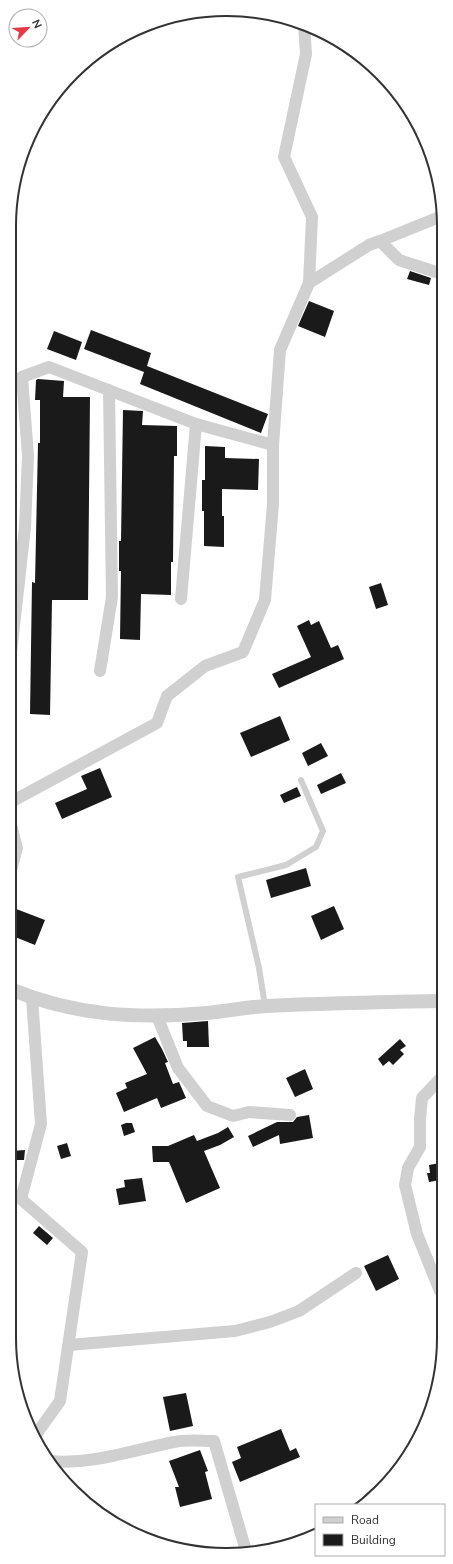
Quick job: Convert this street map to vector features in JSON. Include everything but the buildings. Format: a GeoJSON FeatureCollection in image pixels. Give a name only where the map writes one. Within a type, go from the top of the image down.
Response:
{"type":"FeatureCollection","features":[{"type":"Feature","properties":{"kind":"street"},"geometry":{"type":"LineString","coordinates":[[16,799],[157,723],[167,696],[205,666],[243,652],[266,600],[273,504],[273,446],[280,350],[310,283],[312,217],[284,157],[306,54],[304,31]]}},
{"type":"Feature","properties":{"kind":"street"},"geometry":{"type":"LineString","coordinates":[[310,283],[369,245],[437,218]]}},
{"type":"Feature","properties":{"kind":"street"},"geometry":{"type":"LineString","coordinates":[[380,241],[399,260],[437,272]]}},
{"type":"Feature","properties":{"kind":"street"},"geometry":{"type":"LineString","coordinates":[[16,614],[25,527],[28,456],[22,377],[49,368],[196,424],[273,446]]}},
{"type":"Feature","properties":{"kind":"street"},"geometry":{"type":"LineString","coordinates":[[100,671],[112,597],[109,390]]}},
{"type":"Feature","properties":{"kind":"street"},"geometry":{"type":"LineString","coordinates":[[181,599],[196,424]]}},
{"type":"Feature","properties":{"kind":"street"},"geometry":{"type":"LineString","coordinates":[[16,991],[32,998],[65,1007],[91,1012],[145,1017],[207,1013],[266,1006],[437,1001]]}},
{"type":"Feature","properties":{"kind":"street"},"geometry":{"type":"LineString","coordinates":[[16,1197],[41,1124],[32,998]]}},
{"type":"Feature","properties":{"kind":"street"},"geometry":{"type":"LineString","coordinates":[[156,1016],[178,1068],[207,1106],[233,1116],[249,1112],[290,1115]]}},
{"type":"Feature","properties":{"kind":"street"},"geometry":{"type":"LineString","coordinates":[[437,1082],[422,1098],[420,1146],[408,1168],[405,1185],[417,1234],[437,1284]]}},
{"type":"Feature","properties":{"kind":"street"},"geometry":{"type":"LineString","coordinates":[[16,1201],[82,1252],[60,1401],[38,1431]]}},
{"type":"Feature","properties":{"kind":"street"},"geometry":{"type":"LineString","coordinates":[[69,1345],[235,1331],[270,1322],[299,1310],[356,1273]]}},
{"type":"Feature","properties":{"kind":"street"},"geometry":{"type":"LineString","coordinates":[[56,1461],[67,1462],[110,1457],[176,1441],[214,1441],[245,1547]]}},
{"type":"Feature","properties":{"kind":"lane"},"geometry":{"type":"LineString","coordinates":[[266,1006],[259,968],[238,877],[286,865],[316,847],[323,831],[301,780]]}}]}
